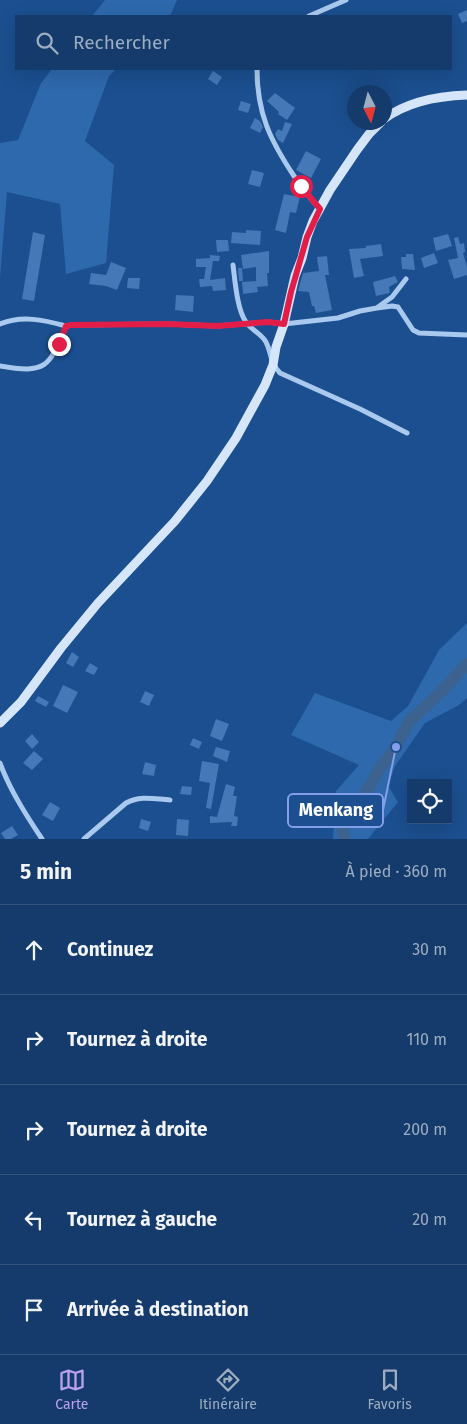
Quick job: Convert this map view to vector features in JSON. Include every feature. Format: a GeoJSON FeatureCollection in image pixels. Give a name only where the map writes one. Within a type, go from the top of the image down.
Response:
{"type":"FeatureCollection","features":[{"type":"Feature","properties":{"kind":"street"},"geometry":{"type":"LineString","coordinates":[[311,15],[346,0]]}},
{"type":"Feature","properties":{"kind":"street"},"geometry":{"type":"LineString","coordinates":[[256,70],[260,106],[271,139],[290,170],[320,209]]}},
{"type":"Feature","properties":{"kind":"street"},"geometry":{"type":"LineString","coordinates":[[392,114],[412,103],[428,99],[467,95]]}},
{"type":"Feature","properties":{"kind":"street"},"geometry":{"type":"LineString","coordinates":[[0,723],[16,709],[61,648],[98,603],[175,521],[197,494],[236,438],[261,393],[272,365],[307,237],[330,190],[373,130]]}},
{"type":"Feature","properties":{"kind":"street"},"geometry":{"type":"LineString","coordinates":[[233,265],[236,290],[246,323],[266,341],[272,365],[280,374],[352,405],[407,433]]}},
{"type":"Feature","properties":{"kind":"street"},"geometry":{"type":"LineString","coordinates":[[377,308],[392,296],[406,279]]}},
{"type":"Feature","properties":{"kind":"street"},"geometry":{"type":"LineString","coordinates":[[0,324],[23,319],[45,321],[66,326],[284,324],[338,318],[392,306],[398,307],[413,330],[419,333],[467,335]]}},
{"type":"Feature","properties":{"kind":"street"},"geometry":{"type":"LineString","coordinates":[[0,366],[37,368],[46,364],[52,356],[66,326]]}},
{"type":"Feature","properties":{"kind":"street"},"geometry":{"type":"LineString","coordinates":[[0,763],[4,775],[24,812],[42,839]]}},
{"type":"Feature","properties":{"kind":"street"},"geometry":{"type":"LineString","coordinates":[[84,839],[133,799],[170,800]]}},
{"type":"Feature","properties":{"kind":"shaded area"},"geometry":{"type":"Polygon","coordinates":[[[105,0],[177,0],[170,15],[93,15],[105,0]]]}},
{"type":"Feature","properties":{"kind":"shaded area"},"geometry":{"type":"Polygon","coordinates":[[[51,70],[115,70],[109,76],[85,141],[114,165],[106,263],[66,274],[60,204],[7,192],[0,278],[0,143],[18,140],[41,83],[51,70]]]}},
{"type":"Feature","properties":{"kind":"shaded area"},"geometry":{"type":"Polygon","coordinates":[[[467,623],[467,698],[459,705],[425,723],[395,766],[388,786],[398,802],[368,839],[333,839],[336,791],[359,765],[291,735],[315,693],[391,721],[408,706],[439,650],[467,623]]]}},
{"type":"Feature","properties":{"kind":"building"},"geometry":{"type":"Polygon","coordinates":[[[467,10],[467,21],[462,23],[458,14],[467,10]]]}},
{"type":"Feature","properties":{"kind":"building"},"geometry":{"type":"Polygon","coordinates":[[[213,71],[222,77],[217,85],[208,79],[213,71]]]}},
{"type":"Feature","properties":{"kind":"building"},"geometry":{"type":"Polygon","coordinates":[[[275,93],[295,108],[287,120],[278,114],[279,112],[267,101],[275,93]]]}},
{"type":"Feature","properties":{"kind":"building"},"geometry":{"type":"Polygon","coordinates":[[[241,101],[251,104],[248,113],[238,110],[241,101]]]}},
{"type":"Feature","properties":{"kind":"building"},"geometry":{"type":"Polygon","coordinates":[[[255,118],[260,121],[263,127],[260,133],[250,128],[255,118]]]}},
{"type":"Feature","properties":{"kind":"building"},"geometry":{"type":"Polygon","coordinates":[[[285,122],[292,124],[283,143],[278,140],[275,134],[278,129],[282,131],[285,122]]]}},
{"type":"Feature","properties":{"kind":"building"},"geometry":{"type":"Polygon","coordinates":[[[306,151],[321,159],[311,178],[296,170],[306,151]]]}},
{"type":"Feature","properties":{"kind":"building"},"geometry":{"type":"Polygon","coordinates":[[[252,170],[264,173],[260,187],[248,184],[252,170]]]}},
{"type":"Feature","properties":{"kind":"building"},"geometry":{"type":"Polygon","coordinates":[[[284,194],[300,197],[296,213],[290,212],[286,233],[275,230],[284,194]]]}},
{"type":"Feature","properties":{"kind":"building"},"geometry":{"type":"Polygon","coordinates":[[[246,230],[261,231],[260,245],[231,243],[232,232],[246,233],[246,230]]]}},
{"type":"Feature","properties":{"kind":"building"},"geometry":{"type":"Polygon","coordinates":[[[33,232],[45,235],[34,301],[22,299],[33,232]]]}},
{"type":"Feature","properties":{"kind":"building"},"geometry":{"type":"Polygon","coordinates":[[[448,234],[452,246],[436,251],[433,238],[448,234]]]}},
{"type":"Feature","properties":{"kind":"building"},"geometry":{"type":"Polygon","coordinates":[[[458,237],[460,244],[464,243],[465,252],[463,253],[467,275],[454,279],[448,260],[458,258],[454,238],[458,237]]]}},
{"type":"Feature","properties":{"kind":"building"},"geometry":{"type":"Polygon","coordinates":[[[216,240],[228,240],[229,251],[217,252],[216,240]]]}},
{"type":"Feature","properties":{"kind":"building"},"geometry":{"type":"Polygon","coordinates":[[[381,244],[383,256],[360,259],[364,276],[354,278],[349,249],[366,248],[366,246],[381,244]]]}},
{"type":"Feature","properties":{"kind":"building"},"geometry":{"type":"Polygon","coordinates":[[[269,251],[268,286],[257,287],[258,292],[243,294],[242,282],[256,281],[256,267],[243,269],[241,255],[269,251]]]}},
{"type":"Feature","properties":{"kind":"building"},"geometry":{"type":"Polygon","coordinates":[[[434,253],[438,263],[424,268],[421,258],[434,253]]]}},
{"type":"Feature","properties":{"kind":"building"},"geometry":{"type":"Polygon","coordinates":[[[406,254],[413,254],[415,270],[402,269],[401,257],[406,257],[406,254]]]}},
{"type":"Feature","properties":{"kind":"building"},"geometry":{"type":"Polygon","coordinates":[[[210,255],[220,256],[219,261],[213,261],[210,280],[225,278],[226,290],[213,291],[212,286],[200,287],[199,279],[204,279],[206,267],[196,267],[196,259],[210,258],[210,255]]]}},
{"type":"Feature","properties":{"kind":"building"},"geometry":{"type":"Polygon","coordinates":[[[327,256],[329,275],[325,275],[332,310],[316,313],[314,306],[312,306],[309,292],[298,291],[303,273],[319,271],[317,257],[327,256]]]}},
{"type":"Feature","properties":{"kind":"building"},"geometry":{"type":"Polygon","coordinates":[[[111,262],[126,268],[117,290],[106,286],[89,284],[91,273],[106,275],[111,262]]]}},
{"type":"Feature","properties":{"kind":"building"},"geometry":{"type":"Polygon","coordinates":[[[238,268],[242,268],[243,281],[239,281],[238,268]]]}},
{"type":"Feature","properties":{"kind":"building"},"geometry":{"type":"Polygon","coordinates":[[[395,276],[398,282],[389,287],[390,293],[376,296],[373,282],[395,276]]]}},
{"type":"Feature","properties":{"kind":"building"},"geometry":{"type":"Polygon","coordinates":[[[128,278],[140,278],[139,289],[127,288],[128,278]]]}},
{"type":"Feature","properties":{"kind":"building"},"geometry":{"type":"Polygon","coordinates":[[[176,295],[194,296],[193,312],[175,310],[176,295]]]}},
{"type":"Feature","properties":{"kind":"building"},"geometry":{"type":"Polygon","coordinates":[[[72,652],[79,657],[73,667],[66,663],[72,652]]]}},
{"type":"Feature","properties":{"kind":"building"},"geometry":{"type":"Polygon","coordinates":[[[90,663],[98,668],[94,675],[85,671],[90,663]]]}},
{"type":"Feature","properties":{"kind":"building"},"geometry":{"type":"Polygon","coordinates":[[[63,685],[78,692],[67,713],[53,706],[63,685]]]}},
{"type":"Feature","properties":{"kind":"building"},"geometry":{"type":"Polygon","coordinates":[[[145,691],[154,695],[149,706],[140,702],[145,691]]]}},
{"type":"Feature","properties":{"kind":"building"},"geometry":{"type":"Polygon","coordinates":[[[38,696],[49,702],[46,707],[35,701],[38,696]]]}},
{"type":"Feature","properties":{"kind":"building"},"geometry":{"type":"Polygon","coordinates":[[[216,719],[229,724],[222,741],[210,736],[216,719]]]}},
{"type":"Feature","properties":{"kind":"building"},"geometry":{"type":"Polygon","coordinates":[[[32,734],[39,742],[32,749],[25,741],[32,734]]]}},
{"type":"Feature","properties":{"kind":"building"},"geometry":{"type":"Polygon","coordinates":[[[193,738],[202,742],[199,749],[190,745],[193,738]]]}},
{"type":"Feature","properties":{"kind":"building"},"geometry":{"type":"Polygon","coordinates":[[[216,747],[230,751],[227,762],[213,756],[216,747]]]}},
{"type":"Feature","properties":{"kind":"building"},"geometry":{"type":"Polygon","coordinates":[[[34,751],[43,759],[32,770],[23,763],[34,751]]]}},
{"type":"Feature","properties":{"kind":"building"},"geometry":{"type":"Polygon","coordinates":[[[202,761],[219,764],[211,809],[206,808],[210,783],[199,781],[202,761]]]}},
{"type":"Feature","properties":{"kind":"building"},"geometry":{"type":"Polygon","coordinates":[[[145,762],[156,765],[154,776],[142,774],[145,762]]]}},
{"type":"Feature","properties":{"kind":"building"},"geometry":{"type":"Polygon","coordinates":[[[226,784],[235,787],[233,796],[237,796],[234,816],[238,817],[237,826],[231,826],[232,822],[210,823],[210,816],[217,817],[226,784]]]}},
{"type":"Feature","properties":{"kind":"building"},"geometry":{"type":"Polygon","coordinates":[[[182,786],[192,787],[191,795],[180,794],[182,786]]]}},
{"type":"Feature","properties":{"kind":"building"},"geometry":{"type":"Polygon","coordinates":[[[50,802],[60,808],[53,821],[42,815],[50,802]]]}},
{"type":"Feature","properties":{"kind":"building"},"geometry":{"type":"Polygon","coordinates":[[[141,819],[151,822],[148,831],[139,828],[141,819]]]}},
{"type":"Feature","properties":{"kind":"building"},"geometry":{"type":"Polygon","coordinates":[[[177,819],[189,820],[188,836],[176,835],[177,819]]]}},
{"type":"Feature","properties":{"kind":"building"},"geometry":{"type":"Polygon","coordinates":[[[12,826],[18,835],[11,839],[5,839],[1,833],[12,826]]]}},
{"type":"Feature","properties":{"kind":"waterway"},"geometry":{"type":"LineString","coordinates":[[345,839],[343,832],[346,816],[365,794],[379,770],[396,747],[409,722],[467,664]]}},
{"type":"Feature","properties":{"kind":"place","name":"Menkang"},"geometry":{"type":"Point","coordinates":[396,747]}},
{"type":"Feature","properties":{"kind":"route"},"geometry":{"type":"LineString","coordinates":[[59,344],[66,326],[72,325],[185,324],[217,326],[268,322],[284,324],[295,276],[307,237],[320,209],[313,203],[301,186]]}}]}
